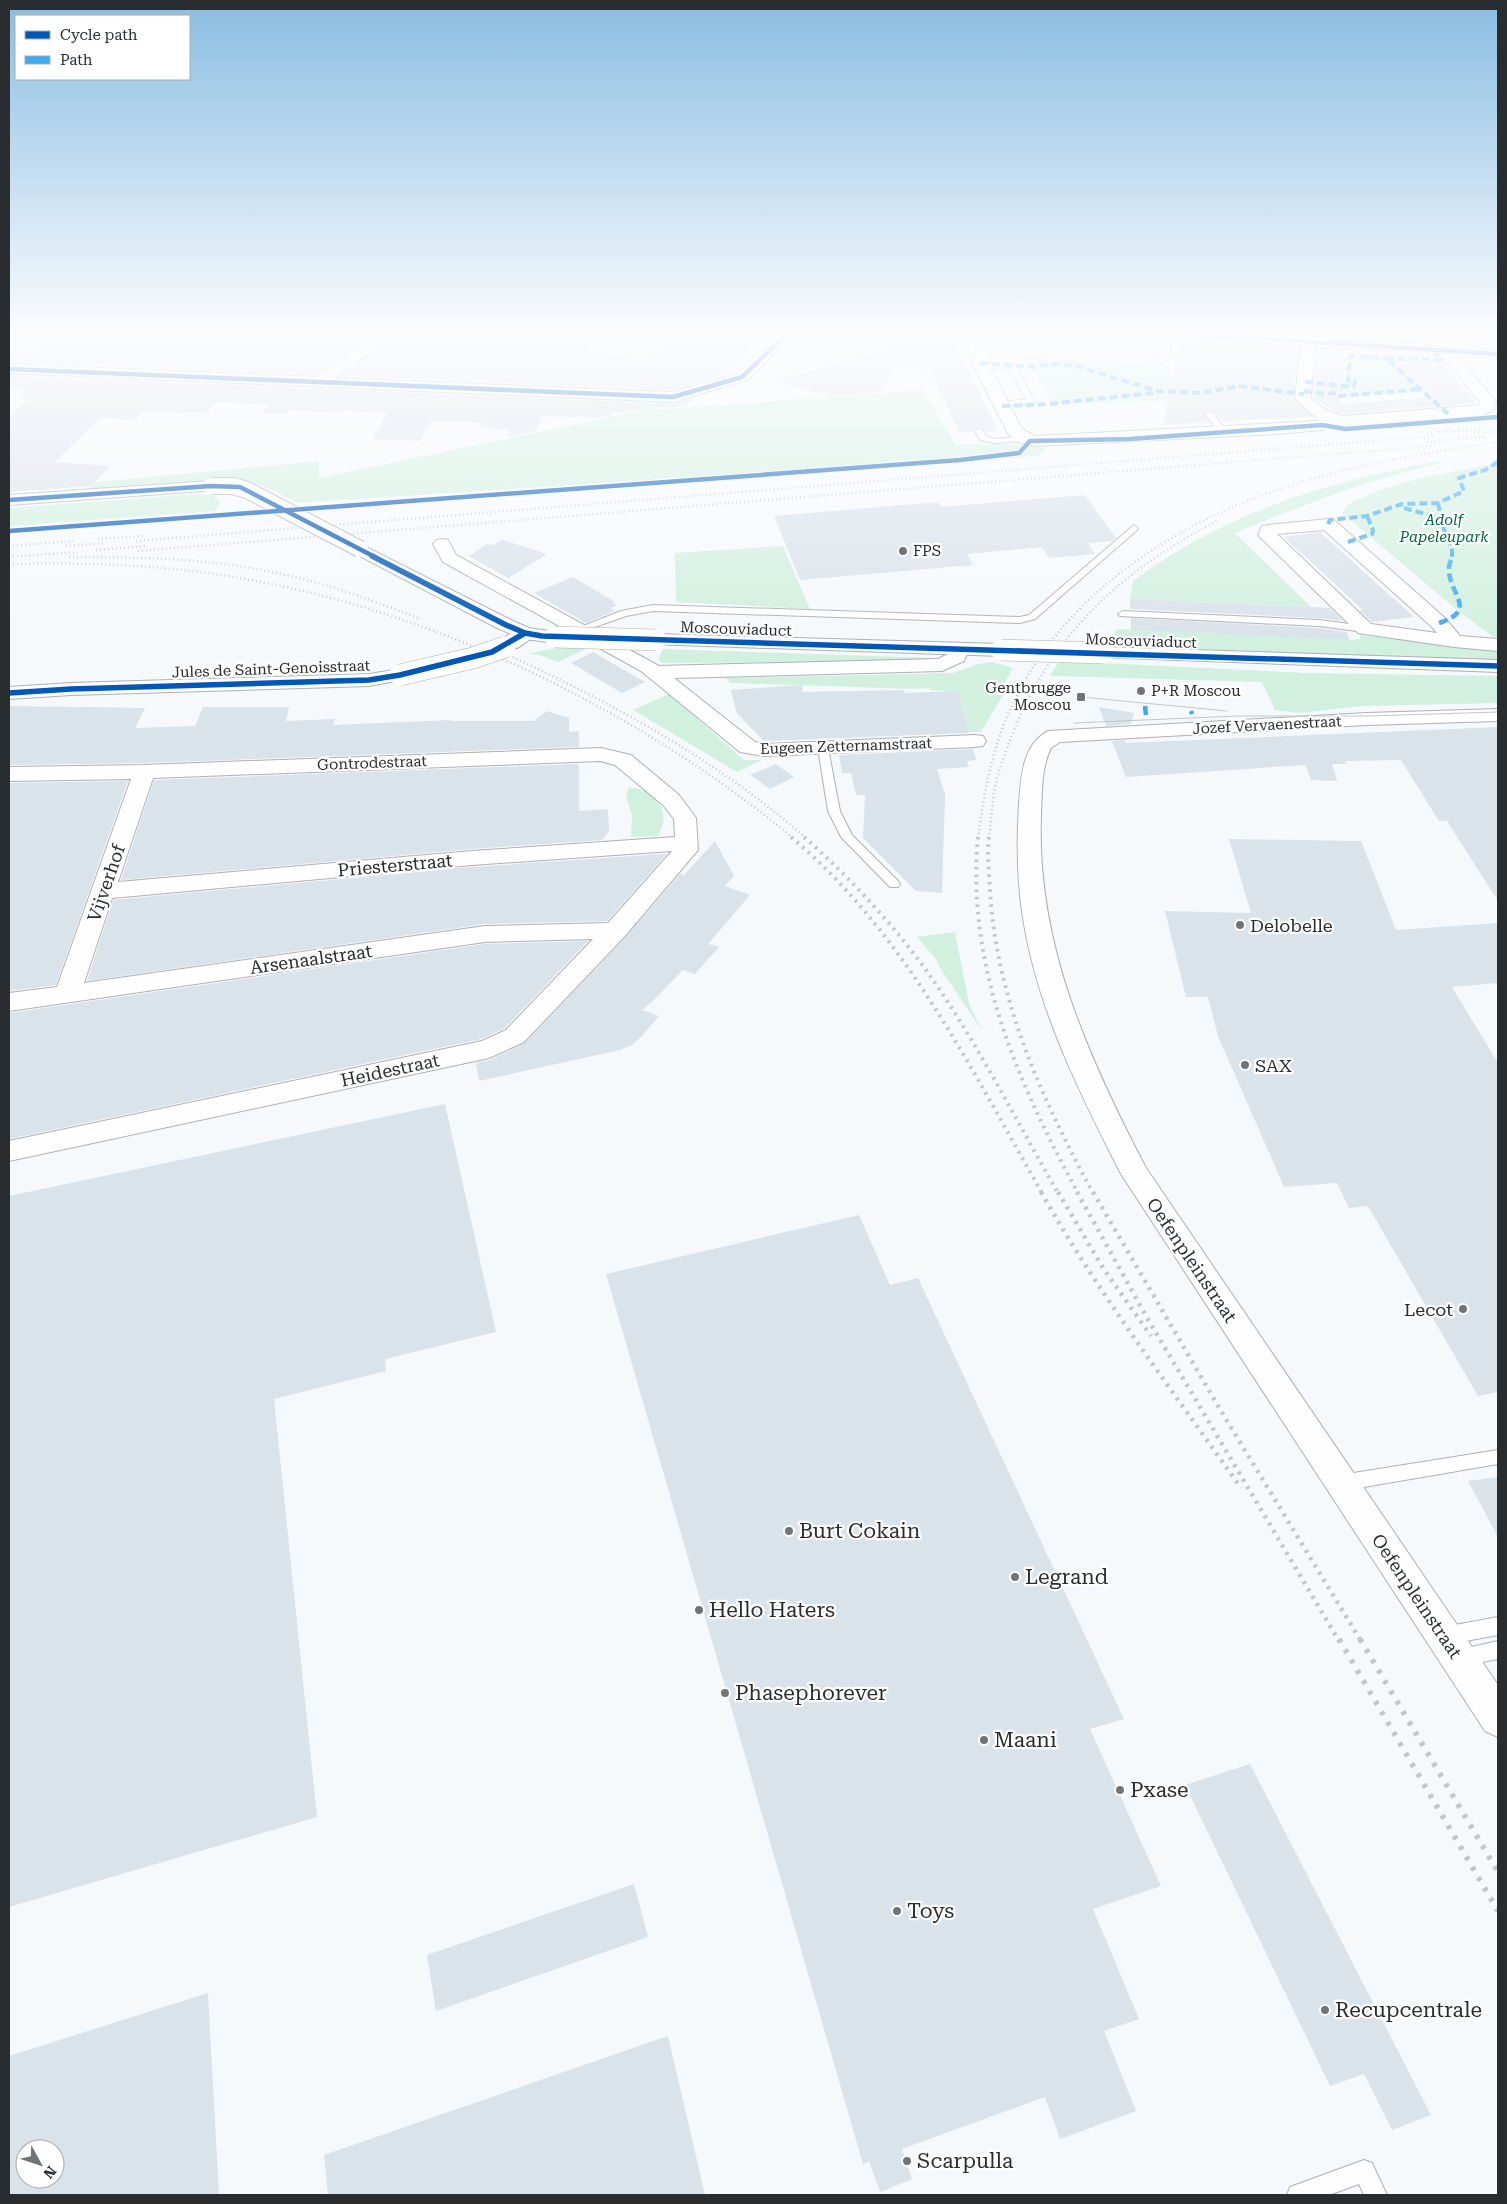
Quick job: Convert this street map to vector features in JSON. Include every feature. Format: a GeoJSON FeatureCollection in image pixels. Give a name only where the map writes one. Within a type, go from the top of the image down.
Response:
{"type":"FeatureCollection","features":[{"type":"Feature","properties":{"kind":"street"},"geometry":{"type":"LineString","coordinates":[[1019,436],[1023,439],[1043,442],[1167,436]]}},
{"type":"Feature","properties":{"kind":"street","name":"Moscouviaduct"},"geometry":{"type":"LineString","coordinates":[[9,500],[233,486],[247,490],[506,625],[525,633],[555,637],[1498,666]]}},
{"type":"Feature","properties":{"kind":"street"},"geometry":{"type":"LineString","coordinates":[[1454,641],[1439,623],[1328,524],[1268,530],[1267,535],[1365,629],[1454,641],[1498,645]]}},
{"type":"Feature","properties":{"kind":"street","name":"Eugeen Zetternamstraat"},"geometry":{"type":"LineString","coordinates":[[442,544],[449,558],[654,672],[748,747],[764,750],[975,741]]}},
{"type":"Feature","properties":{"kind":"street","name":"Jules de Saint-Genoisstraat"},"geometry":{"type":"LineString","coordinates":[[9,693],[71,689],[369,680],[400,675],[473,658],[505,647],[525,633]]}},
{"type":"Feature","properties":{"kind":"street"},"geometry":{"type":"LineString","coordinates":[[654,672],[934,665],[951,662],[957,657],[959,649]]}},
{"type":"Feature","properties":{"kind":"street","name":"Jozef Vervaenestraat"},"geometry":{"type":"LineString","coordinates":[[1040,748],[1045,741],[1066,734],[1498,715]]}},
{"type":"Feature","properties":{"kind":"street","name":"Oefenpleinstraat"},"geometry":{"type":"LineString","coordinates":[[1040,748],[1035,767],[1028,822],[1030,888],[1042,957],[1067,1033],[1099,1106],[1135,1174],[1498,1718]]}},
{"type":"Feature","properties":{"kind":"street","name":"Gontrodestraat"},"geometry":{"type":"LineString","coordinates":[[9,774],[144,772],[601,754],[623,760],[672,800],[685,818],[687,843]]}},
{"type":"Feature","properties":{"kind":"street","name":"Vijverhof"},"geometry":{"type":"LineString","coordinates":[[67,994],[144,772]]}},
{"type":"Feature","properties":{"kind":"street","name":"Priesterstraat"},"geometry":{"type":"LineString","coordinates":[[103,891],[472,858],[687,843]]}},
{"type":"Feature","properties":{"kind":"street","name":"Heidestraat"},"geometry":{"type":"LineString","coordinates":[[9,1151],[489,1049],[515,1036],[615,931],[686,850],[687,843]]}},
{"type":"Feature","properties":{"kind":"street","name":"Arsenaalstraat"},"geometry":{"type":"LineString","coordinates":[[9,1002],[485,934],[615,931]]}},
{"type":"Feature","properties":{"kind":"lane"},"geometry":{"type":"LineString","coordinates":[[982,436],[994,442],[1023,439]]}},
{"type":"Feature","properties":{"kind":"lane"},"geometry":{"type":"LineString","coordinates":[[578,630],[624,613],[652,608],[1020,620],[1032,617],[1134,528]]}},
{"type":"Feature","properties":{"kind":"lane"},"geometry":{"type":"LineString","coordinates":[[1123,614],[1319,623],[1365,629]]}},
{"type":"Feature","properties":{"kind":"lane"},"geometry":{"type":"LineString","coordinates":[[823,748],[834,811],[847,837],[894,884]]}},
{"type":"Feature","properties":{"kind":"lane"},"geometry":{"type":"LineString","coordinates":[[1341,1483],[1498,1457]]}},
{"type":"Feature","properties":{"kind":"lane"},"geometry":{"type":"LineString","coordinates":[[1451,1647],[1498,1626]]}},
{"type":"Feature","properties":{"kind":"lane"},"geometry":{"type":"LineString","coordinates":[[1451,1647],[1498,1650]]}},
{"type":"Feature","properties":{"kind":"lane"},"geometry":{"type":"LineString","coordinates":[[1298,2195],[1364,2170],[1376,2195]]}},
{"type":"Feature","properties":{"kind":"green space"},"geometry":{"type":"Polygon","coordinates":[[[520,436],[951,436],[956,445],[1024,444],[1046,449],[1037,456],[688,484],[690,477],[297,503],[275,491],[254,483],[228,480],[88,489],[96,482],[319,461],[319,478],[520,436]]]}},
{"type":"Feature","properties":{"kind":"green space"},"geometry":{"type":"Polygon","coordinates":[[[1438,461],[1442,463],[1416,469],[1337,494],[1235,533],[1311,607],[1130,599],[1133,581],[1205,536],[1241,518],[1316,490],[1438,461]]]}},
{"type":"Feature","properties":{"kind":"green space","name":"Adolf Papeleupark"},"geometry":{"type":"Polygon","coordinates":[[[1498,463],[1498,637],[1493,637],[1457,610],[1342,513],[1349,504],[1377,491],[1416,479],[1498,463]]]}},
{"type":"Feature","properties":{"kind":"green space"},"geometry":{"type":"Polygon","coordinates":[[[198,494],[214,496],[221,501],[216,511],[9,526],[9,508],[198,494]]]}},
{"type":"Feature","properties":{"kind":"green space"},"geometry":{"type":"Polygon","coordinates":[[[783,546],[810,609],[676,602],[675,553],[783,546]]]}},
{"type":"Feature","properties":{"kind":"green space"},"geometry":{"type":"Polygon","coordinates":[[[1117,629],[1349,640],[1360,639],[1360,635],[1498,651],[1498,662],[1107,645],[1117,629]]]}},
{"type":"Feature","properties":{"kind":"green space"},"geometry":{"type":"Polygon","coordinates":[[[561,647],[590,647],[558,662],[539,655],[527,654],[561,647]]]}},
{"type":"Feature","properties":{"kind":"green space"},"geometry":{"type":"Polygon","coordinates":[[[663,649],[932,658],[932,661],[663,663],[658,660],[663,649]]]}},
{"type":"Feature","properties":{"kind":"green space"},"geometry":{"type":"Polygon","coordinates":[[[1059,661],[1307,673],[1498,676],[1498,703],[1363,706],[1299,713],[1275,710],[1262,682],[1050,676],[1059,661]]]}},
{"type":"Feature","properties":{"kind":"green space"},"geometry":{"type":"Polygon","coordinates":[[[993,662],[1013,668],[1004,684],[1005,692],[981,732],[969,732],[958,692],[930,690],[929,688],[730,683],[726,678],[953,673],[975,665],[993,662]]]}},
{"type":"Feature","properties":{"kind":"green space"},"geometry":{"type":"Polygon","coordinates":[[[669,694],[744,760],[762,760],[737,772],[633,710],[669,694]]]}},
{"type":"Feature","properties":{"kind":"green space"},"geometry":{"type":"Polygon","coordinates":[[[629,787],[649,791],[661,807],[664,817],[658,836],[631,837],[632,815],[626,797],[629,787]]]}},
{"type":"Feature","properties":{"kind":"green space"},"geometry":{"type":"Polygon","coordinates":[[[955,932],[969,1004],[982,1031],[936,959],[917,937],[955,932]]]}},
{"type":"Feature","properties":{"kind":"building"},"geometry":{"type":"Polygon","coordinates":[[[9,436],[82,436],[55,462],[111,466],[91,486],[9,492],[9,436]]]}},
{"type":"Feature","properties":{"kind":"building"},"geometry":{"type":"Polygon","coordinates":[[[374,436],[423,436],[420,441],[372,439],[374,436]]]}},
{"type":"Feature","properties":{"kind":"building"},"geometry":{"type":"Polygon","coordinates":[[[1085,495],[1116,538],[1112,541],[1088,543],[1095,554],[1049,558],[1042,547],[967,554],[973,565],[800,580],[774,516],[938,502],[940,507],[1085,495]]]}},
{"type":"Feature","properties":{"kind":"building"},"geometry":{"type":"Polygon","coordinates":[[[1320,532],[1414,617],[1372,622],[1359,610],[1363,610],[1284,537],[1320,532]]]}},
{"type":"Feature","properties":{"kind":"building"},"geometry":{"type":"Polygon","coordinates":[[[501,540],[547,554],[508,578],[469,556],[487,544],[493,545],[501,540]]]}},
{"type":"Feature","properties":{"kind":"building"},"geometry":{"type":"Polygon","coordinates":[[[573,577],[615,602],[613,603],[617,606],[610,608],[614,611],[586,623],[534,593],[573,577]]]}},
{"type":"Feature","properties":{"kind":"building"},"geometry":{"type":"Polygon","coordinates":[[[1130,599],[1330,608],[1343,621],[1319,618],[1130,609],[1130,599]]]}},
{"type":"Feature","properties":{"kind":"building"},"geometry":{"type":"Polygon","coordinates":[[[1131,618],[1319,628],[1347,632],[1349,640],[1131,630],[1131,618]]]}},
{"type":"Feature","properties":{"kind":"building"},"geometry":{"type":"Polygon","coordinates":[[[593,652],[645,682],[622,693],[571,663],[593,652]]]}},
{"type":"Feature","properties":{"kind":"building"},"geometry":{"type":"Polygon","coordinates":[[[803,685],[802,692],[904,690],[905,693],[958,691],[969,733],[764,741],[737,714],[731,690],[803,685]]]}},
{"type":"Feature","properties":{"kind":"building"},"geometry":{"type":"Polygon","coordinates":[[[9,706],[145,708],[135,728],[195,726],[203,707],[289,707],[286,721],[335,719],[333,725],[450,720],[534,721],[547,711],[569,718],[569,732],[579,731],[579,747],[144,763],[9,765],[9,706]]]}},
{"type":"Feature","properties":{"kind":"building"},"geometry":{"type":"Polygon","coordinates":[[[1099,707],[1134,713],[1131,724],[1106,726],[1099,707]]]}},
{"type":"Feature","properties":{"kind":"building"},"geometry":{"type":"Polygon","coordinates":[[[1498,727],[1498,901],[1447,821],[1439,821],[1401,760],[1345,761],[1346,764],[1332,764],[1337,781],[1311,780],[1305,765],[1126,777],[1112,741],[1126,740],[1125,743],[1498,727]]]}},
{"type":"Feature","properties":{"kind":"building"},"geometry":{"type":"Polygon","coordinates":[[[973,749],[976,760],[967,761],[969,767],[937,769],[945,795],[942,893],[916,891],[863,838],[865,795],[856,795],[851,773],[842,773],[839,755],[973,749]]]}},
{"type":"Feature","properties":{"kind":"building"},"geometry":{"type":"Polygon","coordinates":[[[579,764],[579,811],[608,809],[609,832],[602,840],[472,849],[121,880],[154,780],[579,764]]]}},
{"type":"Feature","properties":{"kind":"building"},"geometry":{"type":"Polygon","coordinates":[[[776,764],[794,777],[770,789],[750,775],[776,764]]]}},
{"type":"Feature","properties":{"kind":"building"},"geometry":{"type":"Polygon","coordinates":[[[128,781],[56,985],[9,991],[9,783],[128,781]]]}},
{"type":"Feature","properties":{"kind":"building"},"geometry":{"type":"Polygon","coordinates":[[[1229,839],[1361,841],[1396,930],[1498,923],[1498,983],[1452,987],[1498,1063],[1498,1392],[1478,1396],[1368,1206],[1349,1208],[1337,1183],[1284,1187],[1218,1036],[1208,997],[1186,997],[1165,911],[1251,913],[1229,839]]]}},
{"type":"Feature","properties":{"kind":"building"},"geometry":{"type":"Polygon","coordinates":[[[715,841],[734,876],[725,886],[750,895],[708,944],[719,947],[695,974],[683,970],[642,1010],[659,1016],[641,1037],[632,1045],[620,1050],[479,1081],[476,1063],[490,1060],[525,1043],[625,938],[681,873],[683,876],[715,841]]]}},
{"type":"Feature","properties":{"kind":"building"},"geometry":{"type":"Polygon","coordinates":[[[666,855],[607,921],[485,924],[87,981],[113,900],[472,867],[666,855]]]}},
{"type":"Feature","properties":{"kind":"building"},"geometry":{"type":"Polygon","coordinates":[[[588,941],[505,1028],[481,1039],[9,1139],[9,1013],[485,944],[588,941]]]}},
{"type":"Feature","properties":{"kind":"building"},"geometry":{"type":"Polygon","coordinates":[[[445,1104],[496,1332],[385,1359],[386,1371],[274,1399],[317,1817],[9,1907],[9,1196],[445,1104]]]}},
{"type":"Feature","properties":{"kind":"building"},"geometry":{"type":"Polygon","coordinates":[[[859,1215],[890,1285],[918,1278],[1124,1719],[1090,1729],[1161,1886],[1093,1909],[1139,2019],[1104,2031],[1136,2111],[1060,2139],[1045,2097],[902,2149],[912,2179],[880,2192],[869,2161],[863,2164],[606,1274],[859,1215]]]}},
{"type":"Feature","properties":{"kind":"building"},"geometry":{"type":"Polygon","coordinates":[[[1498,1477],[1498,1537],[1468,1481],[1498,1477]]]}},
{"type":"Feature","properties":{"kind":"building"},"geometry":{"type":"Polygon","coordinates":[[[1250,1764],[1431,2115],[1392,2130],[1364,2074],[1330,2086],[1185,1785],[1250,1764]]]}},
{"type":"Feature","properties":{"kind":"building"},"geometry":{"type":"Polygon","coordinates":[[[634,1884],[648,1937],[436,2011],[427,1955],[634,1884]]]}},
{"type":"Feature","properties":{"kind":"building"},"geometry":{"type":"Polygon","coordinates":[[[208,1993],[219,2195],[9,2195],[9,2056],[208,1993]]]}},
{"type":"Feature","properties":{"kind":"building"},"geometry":{"type":"Polygon","coordinates":[[[668,2036],[705,2195],[328,2195],[324,2155],[668,2036]]]}},
{"type":"Feature","properties":{"kind":"tram line"},"geometry":{"type":"LineString","coordinates":[[1081,697],[1227,711]]}},
{"type":"Feature","properties":{"kind":"tram line"},"geometry":{"type":"LineString","coordinates":[[1074,723],[1237,716],[1368,716],[1498,712]]}},
{"type":"Feature","properties":{"kind":"railway"},"geometry":{"type":"LineString","coordinates":[[136,541],[1434,436]]}},
{"type":"Feature","properties":{"kind":"railway"},"geometry":{"type":"LineString","coordinates":[[1427,442],[1484,437]]}},
{"type":"Feature","properties":{"kind":"railway"},"geometry":{"type":"LineString","coordinates":[[978,838],[995,752],[1004,724],[1026,679],[1054,638],[1087,602],[1124,570],[1166,542],[1210,518],[1255,498],[1302,482],[1375,463],[1498,442]]}},
{"type":"Feature","properties":{"kind":"railway"},"geometry":{"type":"LineString","coordinates":[[138,551],[1433,446]]}},
{"type":"Feature","properties":{"kind":"railway"},"geometry":{"type":"LineString","coordinates":[[989,838],[993,798],[998,775],[1014,731],[1033,691],[1055,655],[1080,623],[1109,594],[1142,567],[1178,543],[1219,520]]}},
{"type":"Feature","properties":{"kind":"railway"},"geometry":{"type":"LineString","coordinates":[[98,539],[143,536]]}},
{"type":"Feature","properties":{"kind":"railway"},"geometry":{"type":"LineString","coordinates":[[9,546],[74,541]]}},
{"type":"Feature","properties":{"kind":"railway"},"geometry":{"type":"LineString","coordinates":[[66,546],[106,543]]}},
{"type":"Feature","properties":{"kind":"railway"},"geometry":{"type":"LineString","coordinates":[[96,550],[146,546]]}},
{"type":"Feature","properties":{"kind":"railway"},"geometry":{"type":"LineString","coordinates":[[9,557],[76,552]]}},
{"type":"Feature","properties":{"kind":"railway"},"geometry":{"type":"LineString","coordinates":[[69,557],[173,559],[251,568],[332,587],[421,619]]}},
{"type":"Feature","properties":{"kind":"railway"},"geometry":{"type":"LineString","coordinates":[[9,564],[132,566],[194,571],[256,581],[328,597],[399,619],[470,645],[540,676],[608,712],[673,751],[735,793],[793,838]]}},
{"type":"Feature","properties":{"kind":"railway"},"geometry":{"type":"LineString","coordinates":[[502,652],[582,691],[661,734],[736,783],[772,809],[806,838]]}},
{"type":"Feature","properties":{"kind":"railway"},"geometry":{"type":"LineString","coordinates":[[791,837],[831,874],[868,915],[901,958],[961,1050],[1042,1193]]}},
{"type":"Feature","properties":{"kind":"railway"},"geometry":{"type":"LineString","coordinates":[[804,837],[864,895],[918,959],[938,987],[991,1074],[1058,1193]]}},
{"type":"Feature","properties":{"kind":"railway"},"geometry":{"type":"LineString","coordinates":[[978,837],[976,885],[980,932],[1001,1022],[1035,1109],[1078,1193]]}},
{"type":"Feature","properties":{"kind":"railway"},"geometry":{"type":"LineString","coordinates":[[989,837],[990,890],[994,930],[1001,970],[1012,1009],[1040,1085],[1093,1193]]}},
{"type":"Feature","properties":{"kind":"railway"},"geometry":{"type":"LineString","coordinates":[[1041,1192],[1112,1306],[1241,1488]]}},
{"type":"Feature","properties":{"kind":"railway"},"geometry":{"type":"LineString","coordinates":[[1058,1192],[1103,1268],[1151,1336]]}},
{"type":"Feature","properties":{"kind":"railway"},"geometry":{"type":"LineString","coordinates":[[1077,1192],[1146,1316],[1339,1641]]}},
{"type":"Feature","properties":{"kind":"railway"},"geometry":{"type":"LineString","coordinates":[[1093,1192],[1224,1416],[1361,1641]]}},
{"type":"Feature","properties":{"kind":"railway"},"geometry":{"type":"LineString","coordinates":[[1339,1639],[1498,1911]]}},
{"type":"Feature","properties":{"kind":"railway"},"geometry":{"type":"LineString","coordinates":[[1360,1639],[1498,1872]]}},
{"type":"Feature","properties":{"kind":"marked path"},"geometry":{"type":"LineString","coordinates":[[1328,524],[1330,520],[1367,516],[1402,504],[1438,503],[1464,491],[1459,478],[1485,470],[1498,462]]}},
{"type":"Feature","properties":{"kind":"marked path"},"geometry":{"type":"LineString","coordinates":[[1438,503],[1444,530],[1453,551],[1449,567],[1460,607],[1458,614],[1451,619],[1439,623]]}},
{"type":"Feature","properties":{"kind":"marked path"},"geometry":{"type":"LineString","coordinates":[[1404,508],[1443,519]]}},
{"type":"Feature","properties":{"kind":"marked path"},"geometry":{"type":"LineString","coordinates":[[1348,542],[1372,534],[1373,530],[1367,516]]}},
{"type":"Feature","properties":{"kind":"marked path"},"geometry":{"type":"LineString","coordinates":[[1145,706],[1146,716]]}},
{"type":"Feature","properties":{"kind":"cycle path"},"geometry":{"type":"LineString","coordinates":[[9,531],[960,460],[1019,453],[1030,441],[1130,439],[1173,436]]}},
{"type":"Feature","properties":{"kind":"cycle path"},"geometry":{"type":"LineString","coordinates":[[9,500],[211,486],[240,487],[506,625],[525,633],[542,636],[1498,666]]}},
{"type":"Feature","properties":{"kind":"cycle path"},"geometry":{"type":"LineString","coordinates":[[9,693],[71,689],[369,680],[400,675],[492,652],[525,633]]}},
{"type":"Feature","properties":{"kind":"place","name":"FPS"},"geometry":{"type":"Point","coordinates":[903,551]}},
{"type":"Feature","properties":{"kind":"place","name":"P+R Moscou"},"geometry":{"type":"Point","coordinates":[1141,691]}},
{"type":"Feature","properties":{"kind":"place","name":"Gentbrugge Moscou"},"geometry":{"type":"Point","coordinates":[1081,697]}},
{"type":"Feature","properties":{"kind":"place","name":"Delobelle"},"geometry":{"type":"Point","coordinates":[1240,925]}},
{"type":"Feature","properties":{"kind":"place","name":"SAX"},"geometry":{"type":"Point","coordinates":[1245,1065]}},
{"type":"Feature","properties":{"kind":"place","name":"Lecot"},"geometry":{"type":"Point","coordinates":[1463,1309]}},
{"type":"Feature","properties":{"kind":"place","name":"Burt Cokain"},"geometry":{"type":"Point","coordinates":[789,1531]}},
{"type":"Feature","properties":{"kind":"place","name":"Legrand"},"geometry":{"type":"Point","coordinates":[1015,1577]}},
{"type":"Feature","properties":{"kind":"place","name":"Hello Haters"},"geometry":{"type":"Point","coordinates":[699,1610]}},
{"type":"Feature","properties":{"kind":"place","name":"Phasephorever"},"geometry":{"type":"Point","coordinates":[725,1693]}},
{"type":"Feature","properties":{"kind":"place","name":"Maani"},"geometry":{"type":"Point","coordinates":[984,1740]}},
{"type":"Feature","properties":{"kind":"place","name":"Pxase"},"geometry":{"type":"Point","coordinates":[1120,1790]}},
{"type":"Feature","properties":{"kind":"place","name":"Toys"},"geometry":{"type":"Point","coordinates":[897,1911]}},
{"type":"Feature","properties":{"kind":"place","name":"Recupcentrale"},"geometry":{"type":"Point","coordinates":[1325,2010]}},
{"type":"Feature","properties":{"kind":"place","name":"Scarpulla"},"geometry":{"type":"Point","coordinates":[907,2161]}}]}
